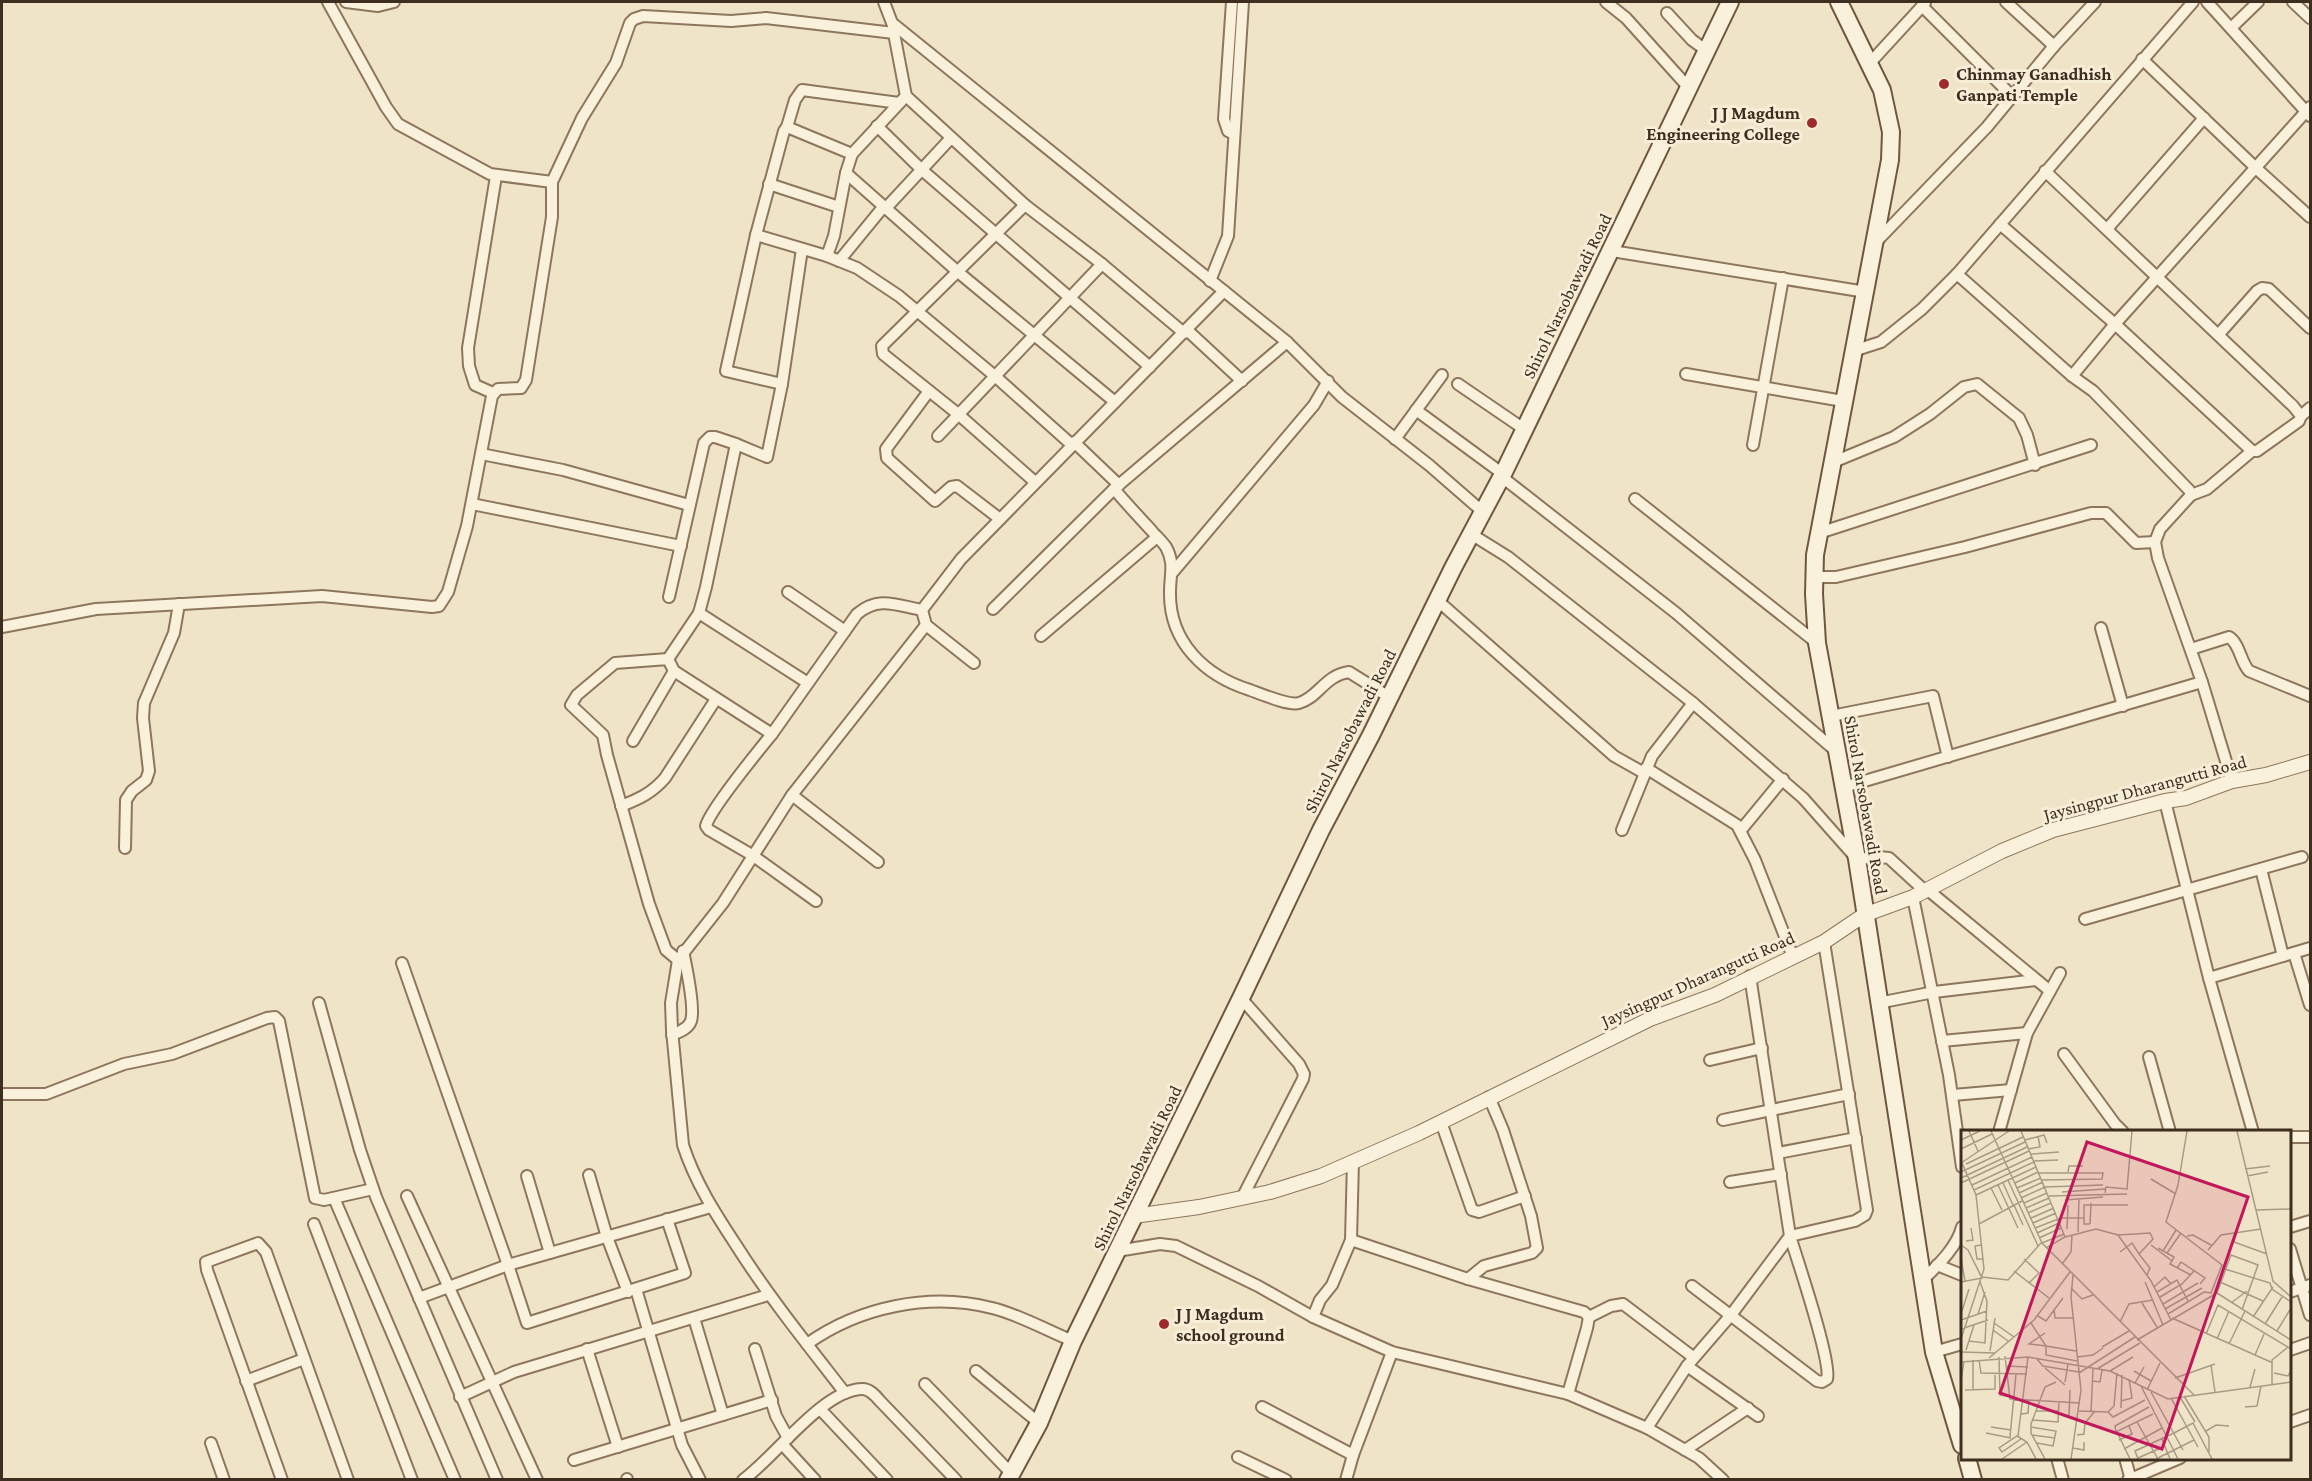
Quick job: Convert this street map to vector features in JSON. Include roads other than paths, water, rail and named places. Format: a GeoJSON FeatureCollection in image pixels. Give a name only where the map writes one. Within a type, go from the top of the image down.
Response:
{"type":"FeatureCollection","features":[{"type":"Feature","properties":{"kind":"main road","name":"Shirol Narsobawadi Road"},"geometry":{"type":"LineString","coordinates":[[1009,1476],[1039,1423],[1073,1341],[1242,998],[1321,830],[1437,600],[1503,476],[1730,2]]}},
{"type":"Feature","properties":{"kind":"main road","name":"Shirol Narsobawadi Road"},"geometry":{"type":"LineString","coordinates":[[1839,2],[1882,90],[1891,132],[1890,160],[1815,555],[1817,644],[1857,859],[1934,1352],[1961,1442]]}},
{"type":"Feature","properties":{"kind":"main road"},"geometry":{"type":"LineString","coordinates":[[1968,1460],[1973,1479]]}},
{"type":"Feature","properties":{"kind":"street"},"geometry":{"type":"LineString","coordinates":[[328,2],[386,107],[398,124],[478,169],[496,176],[552,182]]}},
{"type":"Feature","properties":{"kind":"street"},"geometry":{"type":"LineString","coordinates":[[346,2],[378,6],[394,2]]}},
{"type":"Feature","properties":{"kind":"street"},"geometry":{"type":"LineString","coordinates":[[827,256],[834,236],[852,154],[902,99],[893,28],[884,2]]}},
{"type":"Feature","properties":{"kind":"street"},"geometry":{"type":"LineString","coordinates":[[1232,2],[1224,119],[1227,130],[1234,134]]}},
{"type":"Feature","properties":{"kind":"street"},"geometry":{"type":"LineString","coordinates":[[1209,281],[1228,236],[1243,2]]}},
{"type":"Feature","properties":{"kind":"street"},"geometry":{"type":"LineString","coordinates":[[1606,2],[1626,18],[1689,88]]}},
{"type":"Feature","properties":{"kind":"street"},"geometry":{"type":"LineString","coordinates":[[2006,2],[2054,46]]}},
{"type":"Feature","properties":{"kind":"street"},"geometry":{"type":"LineString","coordinates":[[1875,243],[1987,127],[2054,46],[2095,2]]}},
{"type":"Feature","properties":{"kind":"street"},"geometry":{"type":"LineString","coordinates":[[1852,351],[1881,342],[1922,309],[1957,274],[2193,2]]}},
{"type":"Feature","properties":{"kind":"street"},"geometry":{"type":"LineString","coordinates":[[2072,376],[2115,324],[2309,112],[2207,2]]}},
{"type":"Feature","properties":{"kind":"street"},"geometry":{"type":"LineString","coordinates":[[2231,28],[2258,2]]}},
{"type":"Feature","properties":{"kind":"street"},"geometry":{"type":"LineString","coordinates":[[2293,2],[2310,18]]}},
{"type":"Feature","properties":{"kind":"street"},"geometry":{"type":"LineString","coordinates":[[1869,64],[1924,4],[2012,96]]}},
{"type":"Feature","properties":{"kind":"street"},"geometry":{"type":"LineString","coordinates":[[1667,13],[1692,40],[1707,51]]}},
{"type":"Feature","properties":{"kind":"street"},"geometry":{"type":"LineString","coordinates":[[2,627],[96,609],[322,596],[439,606],[448,592],[472,504],[493,393],[498,389],[521,388],[526,380],[552,218],[552,182],[582,118],[616,63],[630,23],[638,17],[731,21],[766,18],[893,28],[1060,157],[1209,281],[1287,342],[1342,397],[1429,465],[1483,512]]}},
{"type":"Feature","properties":{"kind":"street"},"geometry":{"type":"LineString","coordinates":[[2142,59],[2310,217]]}},
{"type":"Feature","properties":{"kind":"street"},"geometry":{"type":"LineString","coordinates":[[782,384],[726,371],[769,184],[784,131],[788,128],[797,94],[802,90],[902,99],[951,138],[1025,205],[1185,331],[1242,381]]}},
{"type":"Feature","properties":{"kind":"street"},"geometry":{"type":"LineString","coordinates":[[2107,229],[2204,118]]}},
{"type":"Feature","properties":{"kind":"street"},"geometry":{"type":"LineString","coordinates":[[878,126],[922,170],[1150,367]]}},
{"type":"Feature","properties":{"kind":"street"},"geometry":{"type":"LineString","coordinates":[[788,128],[852,154]]}},
{"type":"Feature","properties":{"kind":"street"},"geometry":{"type":"LineString","coordinates":[[839,261],[885,207],[951,138]]}},
{"type":"Feature","properties":{"kind":"street"},"geometry":{"type":"LineString","coordinates":[[2045,171],[2219,334],[2301,416]]}},
{"type":"Feature","properties":{"kind":"street"},"geometry":{"type":"LineString","coordinates":[[846,173],[958,272],[1115,402]]}},
{"type":"Feature","properties":{"kind":"street"},"geometry":{"type":"LineString","coordinates":[[493,393],[475,385],[469,366],[468,348],[496,176]]}},
{"type":"Feature","properties":{"kind":"street"},"geometry":{"type":"LineString","coordinates":[[769,184],[839,207]]}},
{"type":"Feature","properties":{"kind":"street"},"geometry":{"type":"LineString","coordinates":[[1025,205],[882,346],[881,350],[1035,482]]}},
{"type":"Feature","properties":{"kind":"street"},"geometry":{"type":"LineString","coordinates":[[2000,224],[2115,324],[2252,451]]}},
{"type":"Feature","properties":{"kind":"street"},"geometry":{"type":"LineString","coordinates":[[756,235],[827,256],[856,268],[899,296],[1073,444],[1116,487],[1166,547],[1173,564],[1170,598],[1177,634],[1205,666],[1229,684],[1288,702],[1299,703],[1332,677],[1348,672],[1389,697]]}},
{"type":"Feature","properties":{"kind":"street"},"geometry":{"type":"LineString","coordinates":[[669,597],[688,505],[706,440],[715,436],[767,457],[782,384],[802,249]]}},
{"type":"Feature","properties":{"kind":"street"},"geometry":{"type":"LineString","coordinates":[[1612,251],[1866,292]]}},
{"type":"Feature","properties":{"kind":"street"},"geometry":{"type":"LineString","coordinates":[[938,436],[1102,264]]}},
{"type":"Feature","properties":{"kind":"street"},"geometry":{"type":"LineString","coordinates":[[1957,274],[2072,376],[2093,391],[2189,490],[2191,495]]}},
{"type":"Feature","properties":{"kind":"street"},"geometry":{"type":"LineString","coordinates":[[1753,445],[1783,278]]}},
{"type":"Feature","properties":{"kind":"street"},"geometry":{"type":"LineString","coordinates":[[2219,334],[2257,291],[2265,288],[2269,289],[2310,328]]}},
{"type":"Feature","properties":{"kind":"street"},"geometry":{"type":"LineString","coordinates":[[922,610],[961,559],[1224,291]]}},
{"type":"Feature","properties":{"kind":"street"},"geometry":{"type":"LineString","coordinates":[[993,609],[1116,487],[1287,342]]}},
{"type":"Feature","properties":{"kind":"street"},"geometry":{"type":"LineString","coordinates":[[1686,374],[1844,401]]}},
{"type":"Feature","properties":{"kind":"street"},"geometry":{"type":"LineString","coordinates":[[1395,439],[1442,375]]}},
{"type":"Feature","properties":{"kind":"street"},"geometry":{"type":"LineString","coordinates":[[1173,572],[1314,405],[1328,381]]}},
{"type":"Feature","properties":{"kind":"street"},"geometry":{"type":"LineString","coordinates":[[1458,384],[1524,429]]}},
{"type":"Feature","properties":{"kind":"street"},"geometry":{"type":"LineString","coordinates":[[1831,463],[1894,437],[1930,414],[1964,387],[1977,384],[2019,418],[2030,444],[2035,465]]}},
{"type":"Feature","properties":{"kind":"street"},"geometry":{"type":"LineString","coordinates":[[928,391],[886,449],[887,458],[935,501],[951,487],[957,486],[1000,519]]}},
{"type":"Feature","properties":{"kind":"street"},"geometry":{"type":"LineString","coordinates":[[2232,781],[2202,682],[2158,558],[2155,542],[2160,529],[2191,495],[2207,489],[2252,451],[2257,451],[2299,421],[2310,408]]}},
{"type":"Feature","properties":{"kind":"street"},"geometry":{"type":"LineString","coordinates":[[1416,410],[1676,613],[1838,752]]}},
{"type":"Feature","properties":{"kind":"street"},"geometry":{"type":"LineString","coordinates":[[668,659],[699,613],[736,444]]}},
{"type":"Feature","properties":{"kind":"street"},"geometry":{"type":"LineString","coordinates":[[1819,533],[2091,445]]}},
{"type":"Feature","properties":{"kind":"street"},"geometry":{"type":"LineString","coordinates":[[481,454],[563,470],[688,505]]}},
{"type":"Feature","properties":{"kind":"street"},"geometry":{"type":"LineString","coordinates":[[1635,499],[1817,644]]}},
{"type":"Feature","properties":{"kind":"street"},"geometry":{"type":"LineString","coordinates":[[472,504],[681,546]]}},
{"type":"Feature","properties":{"kind":"street"},"geometry":{"type":"LineString","coordinates":[[1815,577],[1836,577],[1965,547],[2091,513],[2106,513],[2136,543],[2155,542]]}},
{"type":"Feature","properties":{"kind":"street"},"geometry":{"type":"LineString","coordinates":[[1471,534],[1508,557],[1693,703],[1819,814],[1857,859],[1889,858],[1922,893],[2050,991]]}},
{"type":"Feature","properties":{"kind":"street"},"geometry":{"type":"LineString","coordinates":[[1041,636],[1157,537]]}},
{"type":"Feature","properties":{"kind":"street"},"geometry":{"type":"LineString","coordinates":[[788,592],[844,631]]}},
{"type":"Feature","properties":{"kind":"street"},"geometry":{"type":"LineString","coordinates":[[1437,600],[1614,756],[1727,817],[1741,830],[1793,957]]}},
{"type":"Feature","properties":{"kind":"street"},"geometry":{"type":"LineString","coordinates":[[816,901],[752,855],[715,834],[706,826],[718,806],[857,614],[871,604],[879,602],[922,610]]}},
{"type":"Feature","properties":{"kind":"street"},"geometry":{"type":"LineString","coordinates":[[125,848],[126,800],[132,790],[146,780],[149,771],[143,718],[144,703],[174,633],[179,604]]}},
{"type":"Feature","properties":{"kind":"street"},"geometry":{"type":"LineString","coordinates":[[922,610],[926,625],[974,663]]}},
{"type":"Feature","properties":{"kind":"street"},"geometry":{"type":"LineString","coordinates":[[699,613],[808,683]]}},
{"type":"Feature","properties":{"kind":"street"},"geometry":{"type":"LineString","coordinates":[[845,1393],[768,1295],[699,1187],[683,1144],[671,1003],[680,955],[723,903],[792,795],[926,625]]}},
{"type":"Feature","properties":{"kind":"street"},"geometry":{"type":"LineString","coordinates":[[2101,628],[2122,706]]}},
{"type":"Feature","properties":{"kind":"street"},"geometry":{"type":"LineString","coordinates":[[2191,649],[2229,637],[2235,641],[2242,662],[2249,671],[2310,696]]}},
{"type":"Feature","properties":{"kind":"street"},"geometry":{"type":"LineString","coordinates":[[668,659],[674,671],[772,734]]}},
{"type":"Feature","properties":{"kind":"street"},"geometry":{"type":"LineString","coordinates":[[668,659],[615,663],[577,696],[571,705],[603,735],[649,904],[666,950],[680,955],[688,971],[692,1019],[687,1027],[672,1035]]}},
{"type":"Feature","properties":{"kind":"street"},"geometry":{"type":"LineString","coordinates":[[633,741],[674,671]]}},
{"type":"Feature","properties":{"kind":"street"},"geometry":{"type":"LineString","coordinates":[[1844,787],[2202,682]]}},
{"type":"Feature","properties":{"kind":"street"},"geometry":{"type":"LineString","coordinates":[[1831,716],[1933,696],[1948,757]]}},
{"type":"Feature","properties":{"kind":"street"},"geometry":{"type":"LineString","coordinates":[[621,806],[644,796],[665,778],[716,699]]}},
{"type":"Feature","properties":{"kind":"street"},"geometry":{"type":"LineString","coordinates":[[1622,830],[1652,756],[1693,703]]}},
{"type":"Feature","properties":{"kind":"street","name":"Jaysingpur Dharangutti Road"},"geometry":{"type":"LineString","coordinates":[[1134,1216],[1200,1207],[1242,1198],[1320,1176],[1441,1122],[1650,1019],[1715,995],[1824,942],[1864,915],[1922,893],[2002,851],[2053,830],[2165,801],[2186,798],[2232,781],[2266,776],[2310,762]]}},
{"type":"Feature","properties":{"kind":"street"},"geometry":{"type":"LineString","coordinates":[[1741,830],[1783,780]]}},
{"type":"Feature","properties":{"kind":"street"},"geometry":{"type":"LineString","coordinates":[[792,795],[878,862]]}},
{"type":"Feature","properties":{"kind":"street"},"geometry":{"type":"LineString","coordinates":[[2165,801],[2209,978],[2253,1130]]}},
{"type":"Feature","properties":{"kind":"street"},"geometry":{"type":"LineString","coordinates":[[2085,919],[2302,857]]}},
{"type":"Feature","properties":{"kind":"street"},"geometry":{"type":"LineString","coordinates":[[2261,869],[2289,954],[2310,1005]]}},
{"type":"Feature","properties":{"kind":"street"},"geometry":{"type":"LineString","coordinates":[[1922,893],[1934,993],[1953,1095],[1961,1159]]}},
{"type":"Feature","properties":{"kind":"street"},"geometry":{"type":"LineString","coordinates":[[1647,1428],[1690,1362],[1731,1315],[1790,1236],[1855,1221],[1865,1215],[1867,1210],[1824,942]]}},
{"type":"Feature","properties":{"kind":"street"},"geometry":{"type":"LineString","coordinates":[[2209,978],[2310,948]]}},
{"type":"Feature","properties":{"kind":"street"},"geometry":{"type":"LineString","coordinates":[[402,963],[527,1323],[685,1273],[667,1219]]}},
{"type":"Feature","properties":{"kind":"street"},"geometry":{"type":"LineString","coordinates":[[1999,1130],[2027,1033],[2060,973]]}},
{"type":"Feature","properties":{"kind":"street"},"geometry":{"type":"LineString","coordinates":[[1692,1286],[1817,1381],[1822,1382],[1827,1379],[1828,1372],[1820,1337],[1790,1236],[1750,976]]}},
{"type":"Feature","properties":{"kind":"street"},"geometry":{"type":"LineString","coordinates":[[1878,1003],[1934,993],[2036,980]]}},
{"type":"Feature","properties":{"kind":"street"},"geometry":{"type":"LineString","coordinates":[[1242,998],[1299,1064],[1304,1074],[1242,1198]]}},
{"type":"Feature","properties":{"kind":"street"},"geometry":{"type":"LineString","coordinates":[[319,1004],[373,1190],[497,1479]]}},
{"type":"Feature","properties":{"kind":"street"},"geometry":{"type":"LineString","coordinates":[[2,1094],[45,1094],[124,1064],[172,1054],[275,1017],[279,1021],[314,1195],[319,1200],[373,1190]]}},
{"type":"Feature","properties":{"kind":"street"},"geometry":{"type":"LineString","coordinates":[[1942,1041],[2027,1033]]}},
{"type":"Feature","properties":{"kind":"street"},"geometry":{"type":"LineString","coordinates":[[1710,1060],[1762,1048]]}},
{"type":"Feature","properties":{"kind":"street"},"geometry":{"type":"LineString","coordinates":[[2064,1054],[2115,1124],[2122,1130]]}},
{"type":"Feature","properties":{"kind":"street"},"geometry":{"type":"LineString","coordinates":[[2149,1057],[2170,1130]]}},
{"type":"Feature","properties":{"kind":"street"},"geometry":{"type":"LineString","coordinates":[[1953,1095],[2012,1090]]}},
{"type":"Feature","properties":{"kind":"street"},"geometry":{"type":"LineString","coordinates":[[1723,1120],[1849,1094]]}},
{"type":"Feature","properties":{"kind":"street"},"geometry":{"type":"LineString","coordinates":[[1468,1279],[1484,1266],[1532,1253],[1537,1248],[1525,1196],[1503,1130],[1489,1097]]}},
{"type":"Feature","properties":{"kind":"street"},"geometry":{"type":"LineString","coordinates":[[1441,1122],[1472,1210],[1479,1212],[1525,1196]]}},
{"type":"Feature","properties":{"kind":"street"},"geometry":{"type":"LineString","coordinates":[[2291,1137],[2310,1137]]}},
{"type":"Feature","properties":{"kind":"street"},"geometry":{"type":"LineString","coordinates":[[1778,1153],[1856,1138]]}},
{"type":"Feature","properties":{"kind":"street"},"geometry":{"type":"LineString","coordinates":[[1313,1317],[1320,1300],[1332,1285],[1350,1240],[1353,1161]]}},
{"type":"Feature","properties":{"kind":"street"},"geometry":{"type":"LineString","coordinates":[[1730,1182],[1781,1174]]}},
{"type":"Feature","properties":{"kind":"street"},"geometry":{"type":"LineString","coordinates":[[589,1175],[607,1237],[648,1331],[682,1445],[700,1479]]}},
{"type":"Feature","properties":{"kind":"street"},"geometry":{"type":"LineString","coordinates":[[527,1176],[550,1254]]}},
{"type":"Feature","properties":{"kind":"street"},"geometry":{"type":"LineString","coordinates":[[406,1196],[537,1479]]}},
{"type":"Feature","properties":{"kind":"street"},"geometry":{"type":"LineString","coordinates":[[334,1198],[454,1479]]}},
{"type":"Feature","properties":{"kind":"street"},"geometry":{"type":"LineString","coordinates":[[419,1298],[508,1265],[711,1207]]}},
{"type":"Feature","properties":{"kind":"street"},"geometry":{"type":"LineString","coordinates":[[2291,1226],[2310,1221]]}},
{"type":"Feature","properties":{"kind":"street"},"geometry":{"type":"LineString","coordinates":[[314,1224],[412,1479]]}},
{"type":"Feature","properties":{"kind":"street"},"geometry":{"type":"LineString","coordinates":[[1924,1280],[1961,1231]]}},
{"type":"Feature","properties":{"kind":"street"},"geometry":{"type":"LineString","coordinates":[[1350,1240],[1468,1279],[1584,1312],[1588,1317],[1587,1328],[1568,1394]]}},
{"type":"Feature","properties":{"kind":"street"},"geometry":{"type":"LineString","coordinates":[[282,1479],[206,1262],[258,1243],[262,1246],[348,1479]]}},
{"type":"Feature","properties":{"kind":"street"},"geometry":{"type":"LineString","coordinates":[[1118,1251],[1160,1244],[1176,1246],[1258,1286],[1313,1317],[1392,1353],[1568,1394],[1647,1428],[1699,1458],[1723,1479]]}},
{"type":"Feature","properties":{"kind":"street"},"geometry":{"type":"LineString","coordinates":[[2291,1253],[2307,1286],[2310,1315]]}},
{"type":"Feature","properties":{"kind":"street"},"geometry":{"type":"LineString","coordinates":[[1937,1265],[1961,1275]]}},
{"type":"Feature","properties":{"kind":"street"},"geometry":{"type":"LineString","coordinates":[[2291,1291],[2307,1286]]}},
{"type":"Feature","properties":{"kind":"street"},"geometry":{"type":"LineString","coordinates":[[460,1397],[514,1372],[768,1295]]}},
{"type":"Feature","properties":{"kind":"street"},"geometry":{"type":"LineString","coordinates":[[807,1344],[830,1328],[876,1312],[907,1303],[950,1300],[994,1308],[1073,1341]]}},
{"type":"Feature","properties":{"kind":"street"},"geometry":{"type":"LineString","coordinates":[[1588,1317],[1611,1306],[1623,1304],[1690,1362],[1758,1416]]}},
{"type":"Feature","properties":{"kind":"street"},"geometry":{"type":"LineString","coordinates":[[694,1318],[723,1414]]}},
{"type":"Feature","properties":{"kind":"street"},"geometry":{"type":"LineString","coordinates":[[2291,1349],[2310,1343]]}},
{"type":"Feature","properties":{"kind":"street"},"geometry":{"type":"LineString","coordinates":[[1934,1352],[1961,1344]]}},
{"type":"Feature","properties":{"kind":"street"},"geometry":{"type":"LineString","coordinates":[[587,1349],[618,1447]]}},
{"type":"Feature","properties":{"kind":"street"},"geometry":{"type":"LineString","coordinates":[[755,1349],[786,1441],[815,1479]]}},
{"type":"Feature","properties":{"kind":"street"},"geometry":{"type":"LineString","coordinates":[[1346,1479],[1392,1353]]}},
{"type":"Feature","properties":{"kind":"street"},"geometry":{"type":"LineString","coordinates":[[246,1381],[304,1359]]}},
{"type":"Feature","properties":{"kind":"street"},"geometry":{"type":"LineString","coordinates":[[976,1371],[1039,1423]]}},
{"type":"Feature","properties":{"kind":"street"},"geometry":{"type":"LineString","coordinates":[[925,1384],[1009,1476]]}},
{"type":"Feature","properties":{"kind":"street"},"geometry":{"type":"LineString","coordinates":[[747,1479],[820,1409],[845,1393],[862,1388],[871,1392],[956,1479]]}},
{"type":"Feature","properties":{"kind":"street"},"geometry":{"type":"LineString","coordinates":[[574,1460],[772,1400]]}},
{"type":"Feature","properties":{"kind":"street"},"geometry":{"type":"LineString","coordinates":[[1262,1407],[1353,1455]]}},
{"type":"Feature","properties":{"kind":"street"},"geometry":{"type":"LineString","coordinates":[[1685,1450],[1748,1408]]}},
{"type":"Feature","properties":{"kind":"street"},"geometry":{"type":"LineString","coordinates":[[820,1409],[887,1479]]}},
{"type":"Feature","properties":{"kind":"street"},"geometry":{"type":"LineString","coordinates":[[2291,1421],[2310,1414]]}},
{"type":"Feature","properties":{"kind":"street"},"geometry":{"type":"LineString","coordinates":[[211,1443],[224,1479]]}},
{"type":"Feature","properties":{"kind":"street"},"geometry":{"type":"LineString","coordinates":[[1238,1458],[1286,1479]]}},
{"type":"Feature","properties":{"kind":"street"},"geometry":{"type":"LineString","coordinates":[[2057,1460],[2063,1479]]}},
{"type":"Feature","properties":{"kind":"street"},"geometry":{"type":"LineString","coordinates":[[2125,1460],[2130,1479],[2175,1460]]}},
{"type":"Feature","properties":{"kind":"place","name":"Chinmay Ganadhish Ganpati Temple"},"geometry":{"type":"Point","coordinates":[1944,84]}},
{"type":"Feature","properties":{"kind":"place","name":"J J Magdum Engineering College"},"geometry":{"type":"Point","coordinates":[1812,123]}},
{"type":"Feature","properties":{"kind":"place","name":"J J Magdum school ground"},"geometry":{"type":"Point","coordinates":[1164,1324]}}]}
